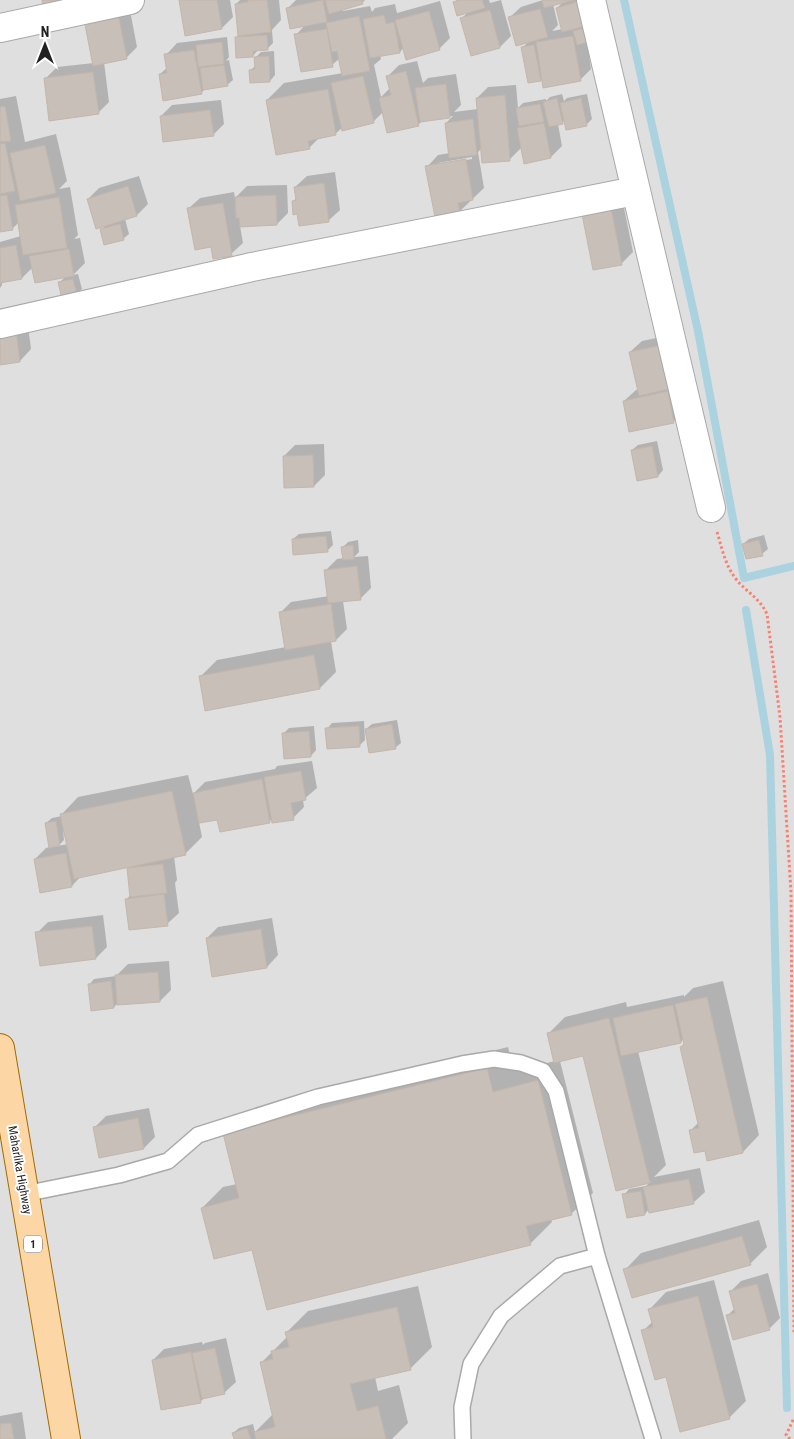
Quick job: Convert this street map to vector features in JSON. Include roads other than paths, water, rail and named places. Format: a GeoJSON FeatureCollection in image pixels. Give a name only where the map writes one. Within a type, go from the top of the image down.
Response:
{"type":"FeatureCollection","features":[{"type":"Feature","properties":{"kind":"main road","name":"Maharlika Highway"},"geometry":{"type":"LineString","coordinates":[[0,1048],[66,1439]]}},
{"type":"Feature","properties":{"kind":"street"},"geometry":{"type":"LineString","coordinates":[[0,28],[130,0]]}},
{"type":"Feature","properties":{"kind":"street"},"geometry":{"type":"LineString","coordinates":[[591,0],[711,508]]}},
{"type":"Feature","properties":{"kind":"street"},"geometry":{"type":"LineString","coordinates":[[0,324],[252,267],[635,191]]}},
{"type":"Feature","properties":{"kind":"lane"},"geometry":{"type":"LineString","coordinates":[[24,1194],[119,1175],[168,1161],[198,1135],[318,1096],[494,1058],[521,1063],[543,1071],[556,1090],[598,1256],[653,1439]]}},
{"type":"Feature","properties":{"kind":"lane"},"geometry":{"type":"LineString","coordinates":[[463,1439],[462,1407],[471,1364],[501,1316],[560,1266],[598,1256]]}},
{"type":"Feature","properties":{"kind":"waterway"},"geometry":{"type":"LineString","coordinates":[[624,0],[698,331],[744,578],[794,566]]}},
{"type":"Feature","properties":{"kind":"waterway"},"geometry":{"type":"LineString","coordinates":[[746,610],[770,755],[787,1408]]}}]}
